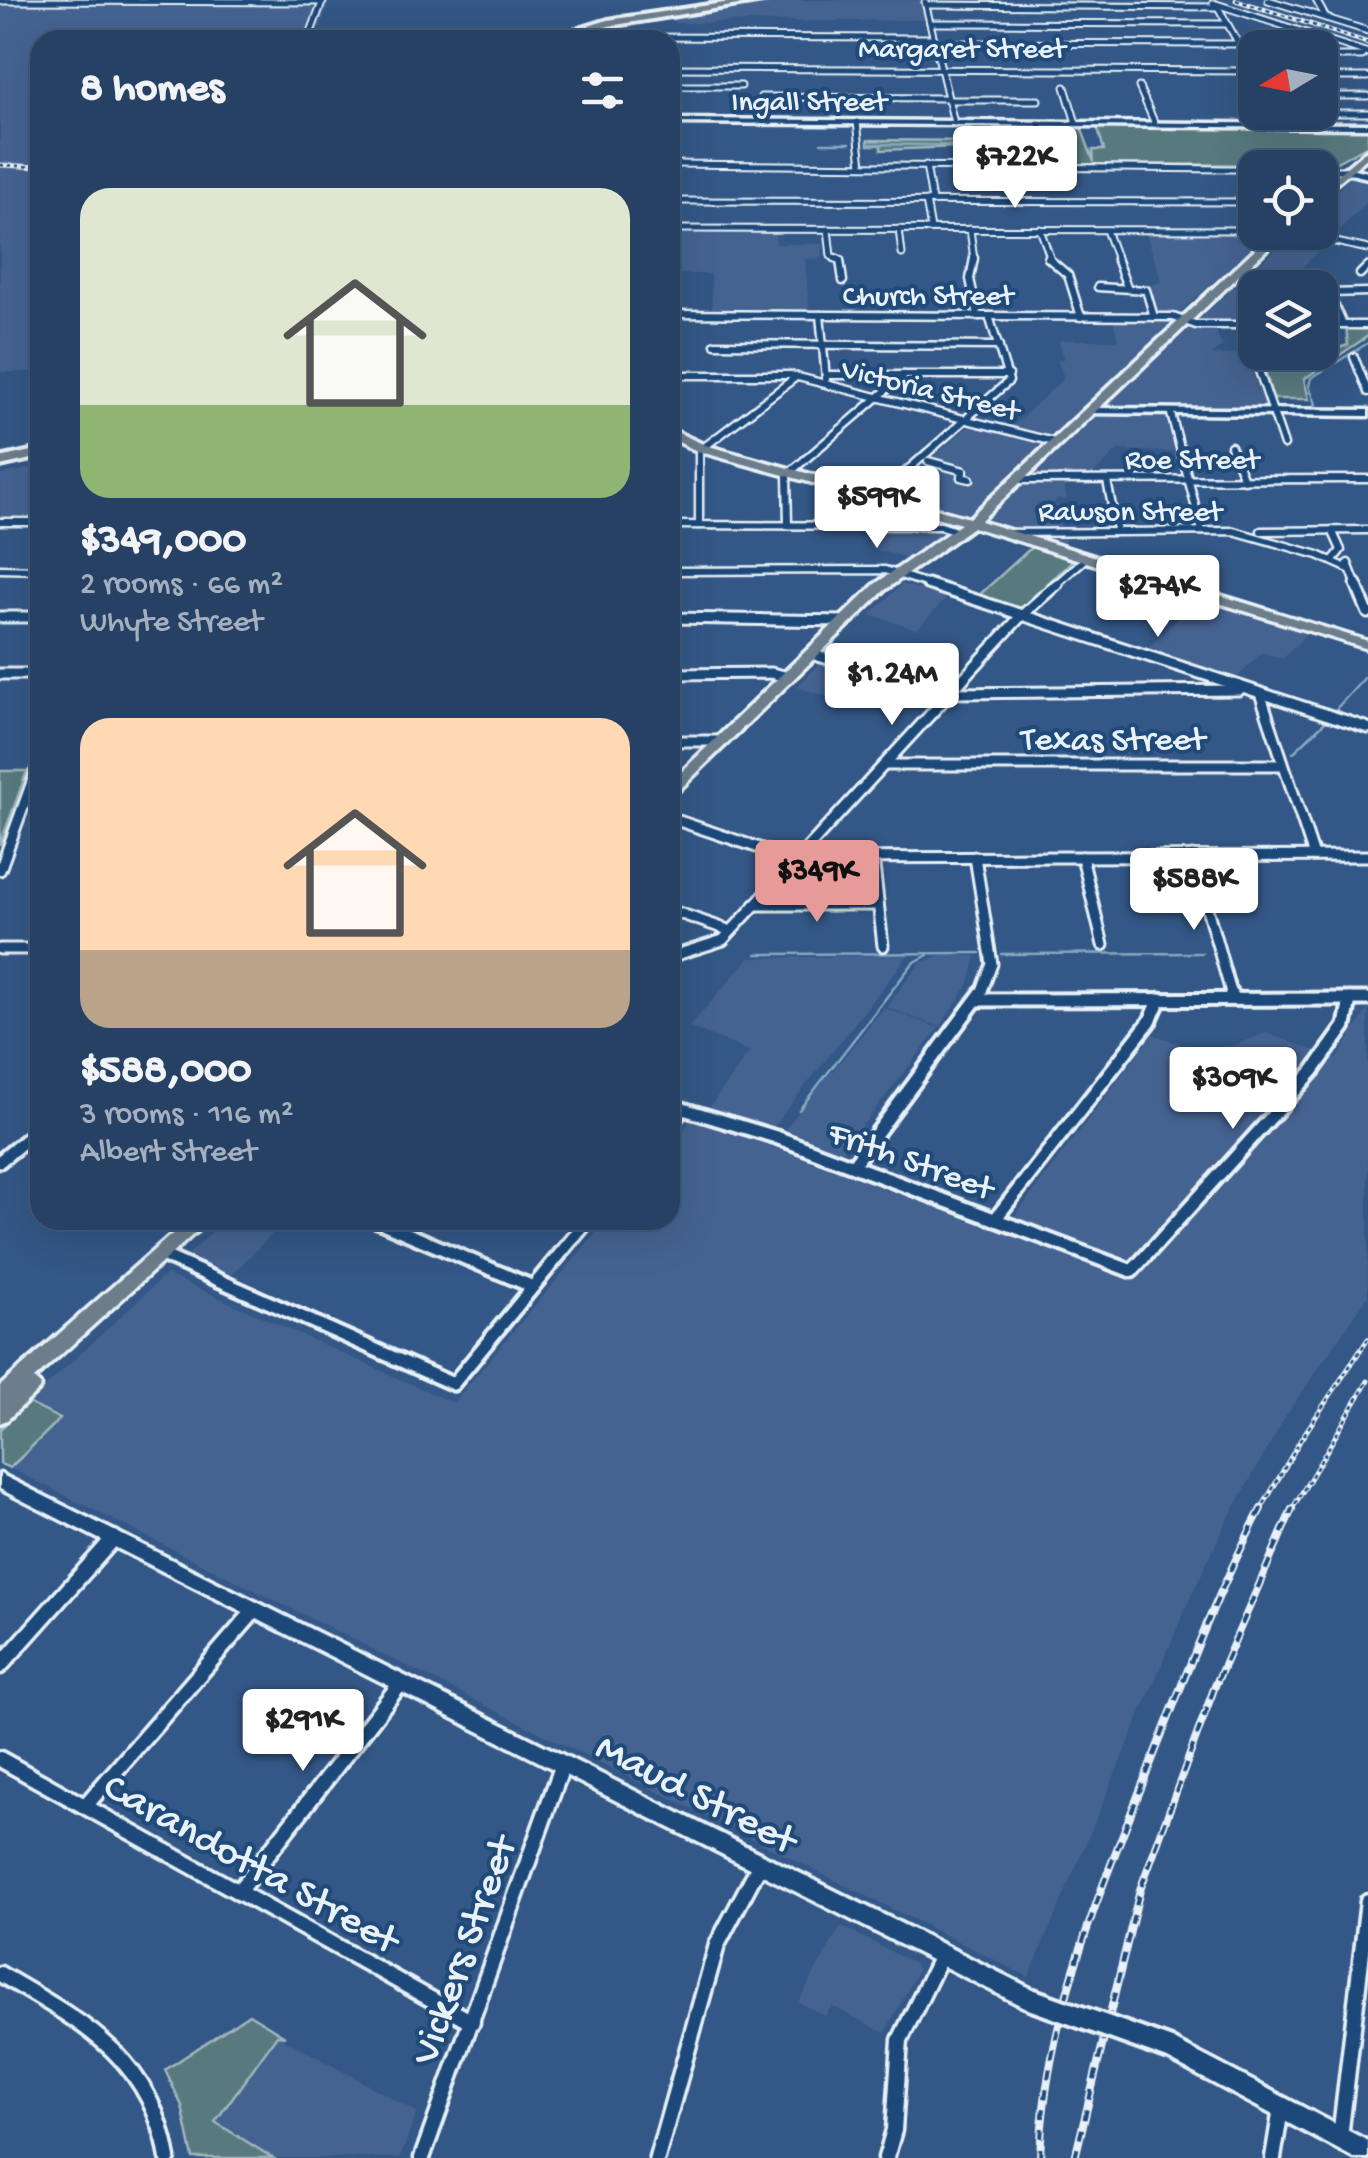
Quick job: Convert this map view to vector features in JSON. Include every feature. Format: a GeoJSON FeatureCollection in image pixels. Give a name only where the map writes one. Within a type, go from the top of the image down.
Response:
{"type":"FeatureCollection","features":[{"type":"Feature","properties":{"kind":"highway"},"geometry":{"type":"LineString","coordinates":[[569,30],[590,23],[744,0]]}},
{"type":"Feature","properties":{"kind":"highway"},"geometry":{"type":"LineString","coordinates":[[589,30],[764,0]]}},
{"type":"Feature","properties":{"kind":"highway"},"geometry":{"type":"LineString","coordinates":[[0,465],[30,458]]}},
{"type":"Feature","properties":{"kind":"main road","name":"Ingall Street"},"geometry":{"type":"LineString","coordinates":[[680,121],[1238,124]]}},
{"type":"Feature","properties":{"kind":"main road","name":"Ingall Street"},"geometry":{"type":"LineString","coordinates":[[1338,125],[1368,126]]}},
{"type":"Feature","properties":{"kind":"main road"},"geometry":{"type":"LineString","coordinates":[[1338,177],[1368,152]]}},
{"type":"Feature","properties":{"kind":"main road"},"geometry":{"type":"LineString","coordinates":[[1345,170],[1368,175]]}},
{"type":"Feature","properties":{"kind":"main road"},"geometry":{"type":"LineString","coordinates":[[680,780],[897,574],[972,522],[1261,250]]}},
{"type":"Feature","properties":{"kind":"main road"},"geometry":{"type":"LineString","coordinates":[[1089,412],[1368,414]]}},
{"type":"Feature","properties":{"kind":"main road"},"geometry":{"type":"LineString","coordinates":[[680,438],[702,448],[972,522],[1368,645]]}},
{"type":"Feature","properties":{"kind":"main road"},"geometry":{"type":"LineString","coordinates":[[0,1398],[189,1230]]}},
{"type":"Feature","properties":{"kind":"main road"},"geometry":{"type":"LineString","coordinates":[[0,1415],[80,1340],[125,1289]]}},
{"type":"Feature","properties":{"kind":"main road","name":"Maud Street"},"geometry":{"type":"LineString","coordinates":[[0,1481],[941,1956],[1030,1999],[1170,2049],[1368,2153]]}},
{"type":"Feature","properties":{"kind":"street"},"geometry":{"type":"LineString","coordinates":[[1208,0],[1368,55]]}},
{"type":"Feature","properties":{"kind":"street"},"geometry":{"type":"LineString","coordinates":[[1268,0],[1368,32]]}},
{"type":"Feature","properties":{"kind":"street"},"geometry":{"type":"LineString","coordinates":[[1316,0],[1326,18]]}},
{"type":"Feature","properties":{"kind":"street"},"geometry":{"type":"LineString","coordinates":[[0,1],[323,1],[312,30]]}},
{"type":"Feature","properties":{"kind":"street"},"geometry":{"type":"LineString","coordinates":[[954,123],[925,3],[1218,6]]}},
{"type":"Feature","properties":{"kind":"street"},"geometry":{"type":"LineString","coordinates":[[1072,6],[1078,24]]}},
{"type":"Feature","properties":{"kind":"street"},"geometry":{"type":"LineString","coordinates":[[1218,6],[1238,42]]}},
{"type":"Feature","properties":{"kind":"street"},"geometry":{"type":"LineString","coordinates":[[629,30],[630,20]]}},
{"type":"Feature","properties":{"kind":"street"},"geometry":{"type":"LineString","coordinates":[[930,23],[1227,24]]}},
{"type":"Feature","properties":{"kind":"street"},"geometry":{"type":"LineString","coordinates":[[680,39],[1238,44]]}},
{"type":"Feature","properties":{"kind":"street"},"geometry":{"type":"LineString","coordinates":[[1338,56],[1368,55]]}},
{"type":"Feature","properties":{"kind":"street","name":"Margaret Street"},"geometry":{"type":"LineString","coordinates":[[680,68],[1238,72]]}},
{"type":"Feature","properties":{"kind":"street"},"geometry":{"type":"LineString","coordinates":[[1338,77],[1368,77]]}},
{"type":"Feature","properties":{"kind":"street"},"geometry":{"type":"LineString","coordinates":[[680,86],[740,86]]}},
{"type":"Feature","properties":{"kind":"street"},"geometry":{"type":"LineString","coordinates":[[1065,86],[1076,123]]}},
{"type":"Feature","properties":{"kind":"street"},"geometry":{"type":"LineString","coordinates":[[1139,87],[1155,124]]}},
{"type":"Feature","properties":{"kind":"street"},"geometry":{"type":"LineString","coordinates":[[1338,96],[1368,96]]}},
{"type":"Feature","properties":{"kind":"street"},"geometry":{"type":"LineString","coordinates":[[770,122],[761,97],[1038,100]]}},
{"type":"Feature","properties":{"kind":"street"},"geometry":{"type":"LineString","coordinates":[[1338,114],[1368,114]]}},
{"type":"Feature","properties":{"kind":"street"},"geometry":{"type":"LineString","coordinates":[[856,122],[862,165]]}},
{"type":"Feature","properties":{"kind":"street"},"geometry":{"type":"LineString","coordinates":[[1039,123],[1050,166]]}},
{"type":"Feature","properties":{"kind":"street"},"geometry":{"type":"LineString","coordinates":[[680,164],[1345,170]]}},
{"type":"Feature","properties":{"kind":"street"},"geometry":{"type":"LineString","coordinates":[[926,165],[932,229]]}},
{"type":"Feature","properties":{"kind":"street"},"geometry":{"type":"LineString","coordinates":[[680,201],[1238,202]]}},
{"type":"Feature","properties":{"kind":"street"},"geometry":{"type":"LineString","coordinates":[[680,229],[1238,230]]}},
{"type":"Feature","properties":{"kind":"street"},"geometry":{"type":"LineString","coordinates":[[828,229],[831,255],[840,261],[844,281]]}},
{"type":"Feature","properties":{"kind":"street"},"geometry":{"type":"LineString","coordinates":[[899,229],[902,254]]}},
{"type":"Feature","properties":{"kind":"street"},"geometry":{"type":"LineString","coordinates":[[970,229],[974,258],[970,279],[978,316]]}},
{"type":"Feature","properties":{"kind":"street"},"geometry":{"type":"LineString","coordinates":[[1040,229],[1047,257],[1068,274],[1081,317]]}},
{"type":"Feature","properties":{"kind":"street"},"geometry":{"type":"LineString","coordinates":[[1106,230],[1127,286]]}},
{"type":"Feature","properties":{"kind":"street"},"geometry":{"type":"LineString","coordinates":[[1338,242],[1368,249]]}},
{"type":"Feature","properties":{"kind":"street"},"geometry":{"type":"LineString","coordinates":[[1360,274],[1368,266]]}},
{"type":"Feature","properties":{"kind":"street"},"geometry":{"type":"LineString","coordinates":[[1098,287],[1146,290],[1154,317]]}},
{"type":"Feature","properties":{"kind":"street"},"geometry":{"type":"LineString","coordinates":[[1338,292],[1368,292]]}},
{"type":"Feature","properties":{"kind":"street","name":"Church Street"},"geometry":{"type":"LineString","coordinates":[[680,314],[1154,317],[1238,324]]}},
{"type":"Feature","properties":{"kind":"street"},"geometry":{"type":"LineString","coordinates":[[1338,315],[1342,325]]}},
{"type":"Feature","properties":{"kind":"street"},"geometry":{"type":"LineString","coordinates":[[820,316],[826,374],[823,384]]}},
{"type":"Feature","properties":{"kind":"street"},"geometry":{"type":"LineString","coordinates":[[878,496],[1005,385],[1009,375],[989,316]]}},
{"type":"Feature","properties":{"kind":"street"},"geometry":{"type":"LineString","coordinates":[[1338,325],[1368,325]]}},
{"type":"Feature","properties":{"kind":"street"},"geometry":{"type":"LineString","coordinates":[[715,344],[1000,346]]}},
{"type":"Feature","properties":{"kind":"street"},"geometry":{"type":"LineString","coordinates":[[1354,357],[1368,392]]}},
{"type":"Feature","properties":{"kind":"street"},"geometry":{"type":"LineString","coordinates":[[1259,370],[1284,445]]}},
{"type":"Feature","properties":{"kind":"street"},"geometry":{"type":"LineString","coordinates":[[826,374],[1009,375]]}},
{"type":"Feature","properties":{"kind":"street","name":"Victoria Street"},"geometry":{"type":"LineString","coordinates":[[680,375],[796,377],[1054,442]]}},
{"type":"Feature","properties":{"kind":"street"},"geometry":{"type":"LineString","coordinates":[[788,525],[785,478],[904,376]]}},
{"type":"Feature","properties":{"kind":"street"},"geometry":{"type":"LineString","coordinates":[[700,525],[698,452],[796,377]]}},
{"type":"Feature","properties":{"kind":"street"},"geometry":{"type":"LineString","coordinates":[[1171,414],[1202,531]]}},
{"type":"Feature","properties":{"kind":"street"},"geometry":{"type":"LineString","coordinates":[[1232,446],[1244,480]]}},
{"type":"Feature","properties":{"kind":"street"},"geometry":{"type":"LineString","coordinates":[[928,461],[969,473]]}},
{"type":"Feature","properties":{"kind":"street","name":"Roe Street"},"geometry":{"type":"LineString","coordinates":[[1016,480],[1368,480]]}},
{"type":"Feature","properties":{"kind":"street"},"geometry":{"type":"LineString","coordinates":[[1107,481],[1117,531]]}},
{"type":"Feature","properties":{"kind":"street"},"geometry":{"type":"LineString","coordinates":[[0,522],[30,522]]}},
{"type":"Feature","properties":{"kind":"street"},"geometry":{"type":"LineString","coordinates":[[680,525],[941,526],[959,532]]}},
{"type":"Feature","properties":{"kind":"street"},"geometry":{"type":"LineString","coordinates":[[1332,530],[1341,550],[1334,559]]}},
{"type":"Feature","properties":{"kind":"street","name":"Rawson Street"},"geometry":{"type":"LineString","coordinates":[[1004,533],[1257,534],[1368,530]]}},
{"type":"Feature","properties":{"kind":"street"},"geometry":{"type":"LineString","coordinates":[[1257,534],[1334,559],[1349,569],[1368,613]]}},
{"type":"Feature","properties":{"kind":"street"},"geometry":{"type":"LineString","coordinates":[[680,954],[717,944],[732,932],[1021,616],[1086,558]]}},
{"type":"Feature","properties":{"kind":"street"},"geometry":{"type":"LineString","coordinates":[[0,569],[30,570]]}},
{"type":"Feature","properties":{"kind":"street"},"geometry":{"type":"LineString","coordinates":[[680,571],[876,570],[897,574],[1368,728]]}},
{"type":"Feature","properties":{"kind":"street"},"geometry":{"type":"LineString","coordinates":[[0,617],[30,617]]}},
{"type":"Feature","properties":{"kind":"street"},"geometry":{"type":"LineString","coordinates":[[680,618],[846,621]]}},
{"type":"Feature","properties":{"kind":"street"},"geometry":{"type":"LineString","coordinates":[[811,654],[949,693],[1256,692]]}},
{"type":"Feature","properties":{"kind":"street"},"geometry":{"type":"LineString","coordinates":[[0,674],[30,674]]}},
{"type":"Feature","properties":{"kind":"street"},"geometry":{"type":"LineString","coordinates":[[680,674],[788,676]]}},
{"type":"Feature","properties":{"kind":"street"},"geometry":{"type":"LineString","coordinates":[[1256,692],[1314,856]]}},
{"type":"Feature","properties":{"kind":"street"},"geometry":{"type":"LineString","coordinates":[[680,741],[722,741]]}},
{"type":"Feature","properties":{"kind":"street","name":"Texas Street"},"geometry":{"type":"LineString","coordinates":[[884,765],[1282,764]]}},
{"type":"Feature","properties":{"kind":"street"},"geometry":{"type":"LineString","coordinates":[[0,870],[30,788]]}},
{"type":"Feature","properties":{"kind":"street"},"geometry":{"type":"LineString","coordinates":[[680,821],[786,857],[800,858],[1368,856]]}},
{"type":"Feature","properties":{"kind":"street"},"geometry":{"type":"LineString","coordinates":[[1192,856],[1233,999]]}},
{"type":"Feature","properties":{"kind":"street"},"geometry":{"type":"LineString","coordinates":[[873,857],[883,946]]}},
{"type":"Feature","properties":{"kind":"street"},"geometry":{"type":"LineString","coordinates":[[853,1165],[978,1000],[992,964],[975,857]]}},
{"type":"Feature","properties":{"kind":"street"},"geometry":{"type":"LineString","coordinates":[[1082,857],[1103,945]]}},
{"type":"Feature","properties":{"kind":"street"},"geometry":{"type":"LineString","coordinates":[[756,905],[878,905]]}},
{"type":"Feature","properties":{"kind":"street"},"geometry":{"type":"LineString","coordinates":[[680,914],[732,932]]}},
{"type":"Feature","properties":{"kind":"street"},"geometry":{"type":"LineString","coordinates":[[0,949],[30,949]]}},
{"type":"Feature","properties":{"kind":"street"},"geometry":{"type":"LineString","coordinates":[[978,1000],[1368,998]]}},
{"type":"Feature","properties":{"kind":"street"},"geometry":{"type":"LineString","coordinates":[[996,1218],[1150,1021],[1160,999]]}},
{"type":"Feature","properties":{"kind":"street","name":"Frith Street"},"geometry":{"type":"LineString","coordinates":[[680,1108],[853,1165],[1132,1271],[1313,1072],[1345,1026],[1350,999]]}},
{"type":"Feature","properties":{"kind":"street"},"geometry":{"type":"LineString","coordinates":[[680,1112],[683,1109]]}},
{"type":"Feature","properties":{"kind":"street"},"geometry":{"type":"LineString","coordinates":[[0,1161],[30,1136]]}},
{"type":"Feature","properties":{"kind":"street"},"geometry":{"type":"LineString","coordinates":[[399,1230],[531,1286]]}},
{"type":"Feature","properties":{"kind":"street"},"geometry":{"type":"LineString","coordinates":[[162,1255],[453,1384],[579,1230]]}},
{"type":"Feature","properties":{"kind":"street"},"geometry":{"type":"LineString","coordinates":[[0,1666],[114,1538]]}},
{"type":"Feature","properties":{"kind":"street"},"geometry":{"type":"LineString","coordinates":[[85,1806],[255,1610]]}},
{"type":"Feature","properties":{"kind":"street"},"geometry":{"type":"LineString","coordinates":[[238,1892],[401,1683]]}},
{"type":"Feature","properties":{"kind":"street","name":"Carandotta Street"},"geometry":{"type":"LineString","coordinates":[[0,1759],[472,2022]]}},
{"type":"Feature","properties":{"kind":"street","name":"Vickers Street"},"geometry":{"type":"LineString","coordinates":[[422,2158],[563,1764]]}},
{"type":"Feature","properties":{"kind":"street"},"geometry":{"type":"LineString","coordinates":[[657,2158],[716,1945],[760,1864]]}},
{"type":"Feature","properties":{"kind":"street"},"geometry":{"type":"LineString","coordinates":[[1340,2138],[1368,1902]]}},
{"type":"Feature","properties":{"kind":"street"},"geometry":{"type":"LineString","coordinates":[[886,2158],[894,2130],[900,2040],[941,1956]]}},
{"type":"Feature","properties":{"kind":"street"},"geometry":{"type":"LineString","coordinates":[[0,1974],[106,2039],[126,2060],[148,2087],[160,2116],[168,2158]]}},
{"type":"Feature","properties":{"kind":"street"},"geometry":{"type":"LineString","coordinates":[[1273,2158],[1281,2108]]}},
{"type":"Feature","properties":{"kind":"shaded area"},"geometry":{"type":"Polygon","coordinates":[[[795,0],[920,0],[925,20],[676,23],[669,19],[795,0]]]}},
{"type":"Feature","properties":{"kind":"shaded area"},"geometry":{"type":"Polygon","coordinates":[[[931,0],[1201,0],[1210,5],[932,5],[931,0]]]}},
{"type":"Feature","properties":{"kind":"shaded area"},"geometry":{"type":"Polygon","coordinates":[[[0,2],[329,4],[318,30],[30,30],[30,372],[0,372],[0,2]]]}},
{"type":"Feature","properties":{"kind":"shaded area"},"geometry":{"type":"Polygon","coordinates":[[[1353,175],[1368,178],[1368,201],[1338,231],[1338,190],[1353,175]]]}},
{"type":"Feature","properties":{"kind":"shaded area"},"geometry":{"type":"Polygon","coordinates":[[[680,232],[775,233],[776,244],[822,244],[823,258],[805,259],[809,311],[712,311],[711,274],[680,274],[680,232]]]}},
{"type":"Feature","properties":{"kind":"shaded area"},"geometry":{"type":"Polygon","coordinates":[[[1146,234],[1238,234],[1238,250],[1248,250],[1134,360],[1154,361],[1238,284],[1238,322],[1215,328],[1222,346],[1211,355],[1238,354],[1238,370],[1251,370],[1267,411],[1164,412],[1175,452],[1118,450],[1088,479],[1063,480],[1067,500],[1057,499],[1053,504],[1060,506],[1057,510],[1062,529],[1073,534],[1061,544],[965,516],[908,558],[869,548],[865,513],[877,501],[977,419],[1012,427],[1064,378],[1057,360],[1064,359],[1059,340],[1118,340],[1113,320],[1158,320],[1149,286],[1162,281],[1146,234]]]}},
{"type":"Feature","properties":{"kind":"shaded area"},"geometry":{"type":"Polygon","coordinates":[[[1275,250],[1319,250],[1300,270],[1253,270],[1275,250]]]}},
{"type":"Feature","properties":{"kind":"shaded area"},"geometry":{"type":"Polygon","coordinates":[[[30,468],[30,516],[0,516],[0,475],[30,468]]]}},
{"type":"Feature","properties":{"kind":"shaded area"},"geometry":{"type":"Polygon","coordinates":[[[902,584],[947,598],[917,629],[870,615],[902,584]]]}},
{"type":"Feature","properties":{"kind":"shaded area"},"geometry":{"type":"Polygon","coordinates":[[[1198,599],[1307,633],[1283,659],[1262,652],[1237,678],[1147,649],[1198,599]]]}},
{"type":"Feature","properties":{"kind":"shaded area"},"geometry":{"type":"Polygon","coordinates":[[[820,664],[871,679],[847,702],[797,687],[820,664]]]}},
{"type":"Feature","properties":{"kind":"shaded area"},"geometry":{"type":"Polygon","coordinates":[[[908,955],[771,1130],[707,1111],[750,1051],[689,1027],[749,958],[908,955]]]}},
{"type":"Feature","properties":{"kind":"shaded area"},"geometry":{"type":"Polygon","coordinates":[[[940,955],[976,956],[969,984],[940,1027],[886,1007],[920,963],[940,955]]]}},
{"type":"Feature","properties":{"kind":"shaded area"},"geometry":{"type":"Polygon","coordinates":[[[884,1008],[939,1028],[842,1152],[785,1129],[884,1008]]]}},
{"type":"Feature","properties":{"kind":"shaded area"},"geometry":{"type":"Polygon","coordinates":[[[1368,1009],[1368,1296],[1285,1417],[1226,1523],[1190,1598],[1029,1977],[10,1468],[60,1420],[28,1403],[166,1274],[453,1403],[599,1230],[680,1230],[680,1133],[690,1121],[762,1143],[1002,1233],[1153,1034],[1217,1058],[1226,1048],[1266,1033],[1337,1059],[1368,1009]]]}},
{"type":"Feature","properties":{"kind":"shaded area"},"geometry":{"type":"Polygon","coordinates":[[[214,1230],[274,1232],[231,1275],[188,1255],[214,1230]]]}},
{"type":"Feature","properties":{"kind":"shaded area"},"geometry":{"type":"Polygon","coordinates":[[[841,1926],[915,1964],[918,1970],[885,2033],[832,2006],[825,2016],[798,2002],[841,1926]]]}},
{"type":"Feature","properties":{"kind":"shaded area"},"geometry":{"type":"Polygon","coordinates":[[[277,2035],[417,2112],[400,2158],[273,2158],[214,2123],[277,2035]]]}},
{"type":"Feature","properties":{"kind":"green space"},"geometry":{"type":"Polygon","coordinates":[[[1044,126],[1051,126],[1062,162],[1053,127],[1081,127],[1094,162],[1093,150],[1104,150],[1097,126],[1368,128],[1368,145],[1338,161],[1338,150],[1238,150],[1238,165],[1056,164],[1044,126]]]}},
{"type":"Feature","properties":{"kind":"green space"},"geometry":{"type":"Polygon","coordinates":[[[868,140],[980,141],[981,146],[881,150],[881,145],[868,145],[868,140]]]}},
{"type":"Feature","properties":{"kind":"green space"},"geometry":{"type":"Polygon","coordinates":[[[1346,327],[1368,327],[1368,336],[1338,356],[1338,348],[1348,345],[1346,327]]]}},
{"type":"Feature","properties":{"kind":"green space"},"geometry":{"type":"Polygon","coordinates":[[[1265,370],[1317,370],[1304,379],[1309,399],[1273,399],[1265,370]]]}},
{"type":"Feature","properties":{"kind":"green space"},"geometry":{"type":"Polygon","coordinates":[[[1033,546],[1074,559],[1021,609],[977,597],[1033,546]]]}},
{"type":"Feature","properties":{"kind":"green space"},"geometry":{"type":"Polygon","coordinates":[[[0,771],[27,771],[0,845],[0,771]]]}},
{"type":"Feature","properties":{"kind":"green space"},"geometry":{"type":"Polygon","coordinates":[[[28,1403],[60,1419],[10,1468],[0,1464],[0,1429],[28,1403]]]}},
{"type":"Feature","properties":{"kind":"green space"},"geometry":{"type":"Polygon","coordinates":[[[249,2014],[285,2036],[277,2035],[215,2122],[273,2158],[193,2158],[182,2106],[165,2070],[249,2014]]]}},
{"type":"Feature","properties":{"kind":"waterway"},"geometry":{"type":"LineString","coordinates":[[821,143],[850,143]]}},
{"type":"Feature","properties":{"kind":"waterway"},"geometry":{"type":"LineString","coordinates":[[869,144],[1037,147]]}},
{"type":"Feature","properties":{"kind":"waterway"},"geometry":{"type":"LineString","coordinates":[[1311,409],[1316,404],[1309,386],[1311,378],[1368,343]]}},
{"type":"Feature","properties":{"kind":"waterway"},"geometry":{"type":"LineString","coordinates":[[1335,710],[1368,674]]}},
{"type":"Feature","properties":{"kind":"waterway"},"geometry":{"type":"LineString","coordinates":[[1293,753],[1325,722]]}},
{"type":"Feature","properties":{"kind":"waterway"},"geometry":{"type":"LineString","coordinates":[[757,954],[980,953]]}},
{"type":"Feature","properties":{"kind":"waterway"},"geometry":{"type":"LineString","coordinates":[[1001,954],[1203,953]]}},
{"type":"Feature","properties":{"kind":"waterway"},"geometry":{"type":"LineString","coordinates":[[799,1110],[913,963],[928,955]]}},
{"type":"Feature","properties":{"kind":"railway"},"geometry":{"type":"LineString","coordinates":[[1236,0],[1368,43]]}},
{"type":"Feature","properties":{"kind":"railway"},"geometry":{"type":"LineString","coordinates":[[0,165],[30,166]]}},
{"type":"Feature","properties":{"kind":"railway"},"geometry":{"type":"LineString","coordinates":[[1260,1511],[1301,1439],[1368,1339]]}},
{"type":"Feature","properties":{"kind":"railway"},"geometry":{"type":"LineString","coordinates":[[1291,1510],[1368,1381]]}},
{"type":"Feature","properties":{"kind":"railway"},"geometry":{"type":"LineString","coordinates":[[1075,2158],[1140,1890],[1215,1686],[1291,1510]]}},
{"type":"Feature","properties":{"kind":"railway"},"geometry":{"type":"LineString","coordinates":[[1040,2158],[1052,2058],[1092,1914],[1200,1640],[1260,1511]]}}]}
